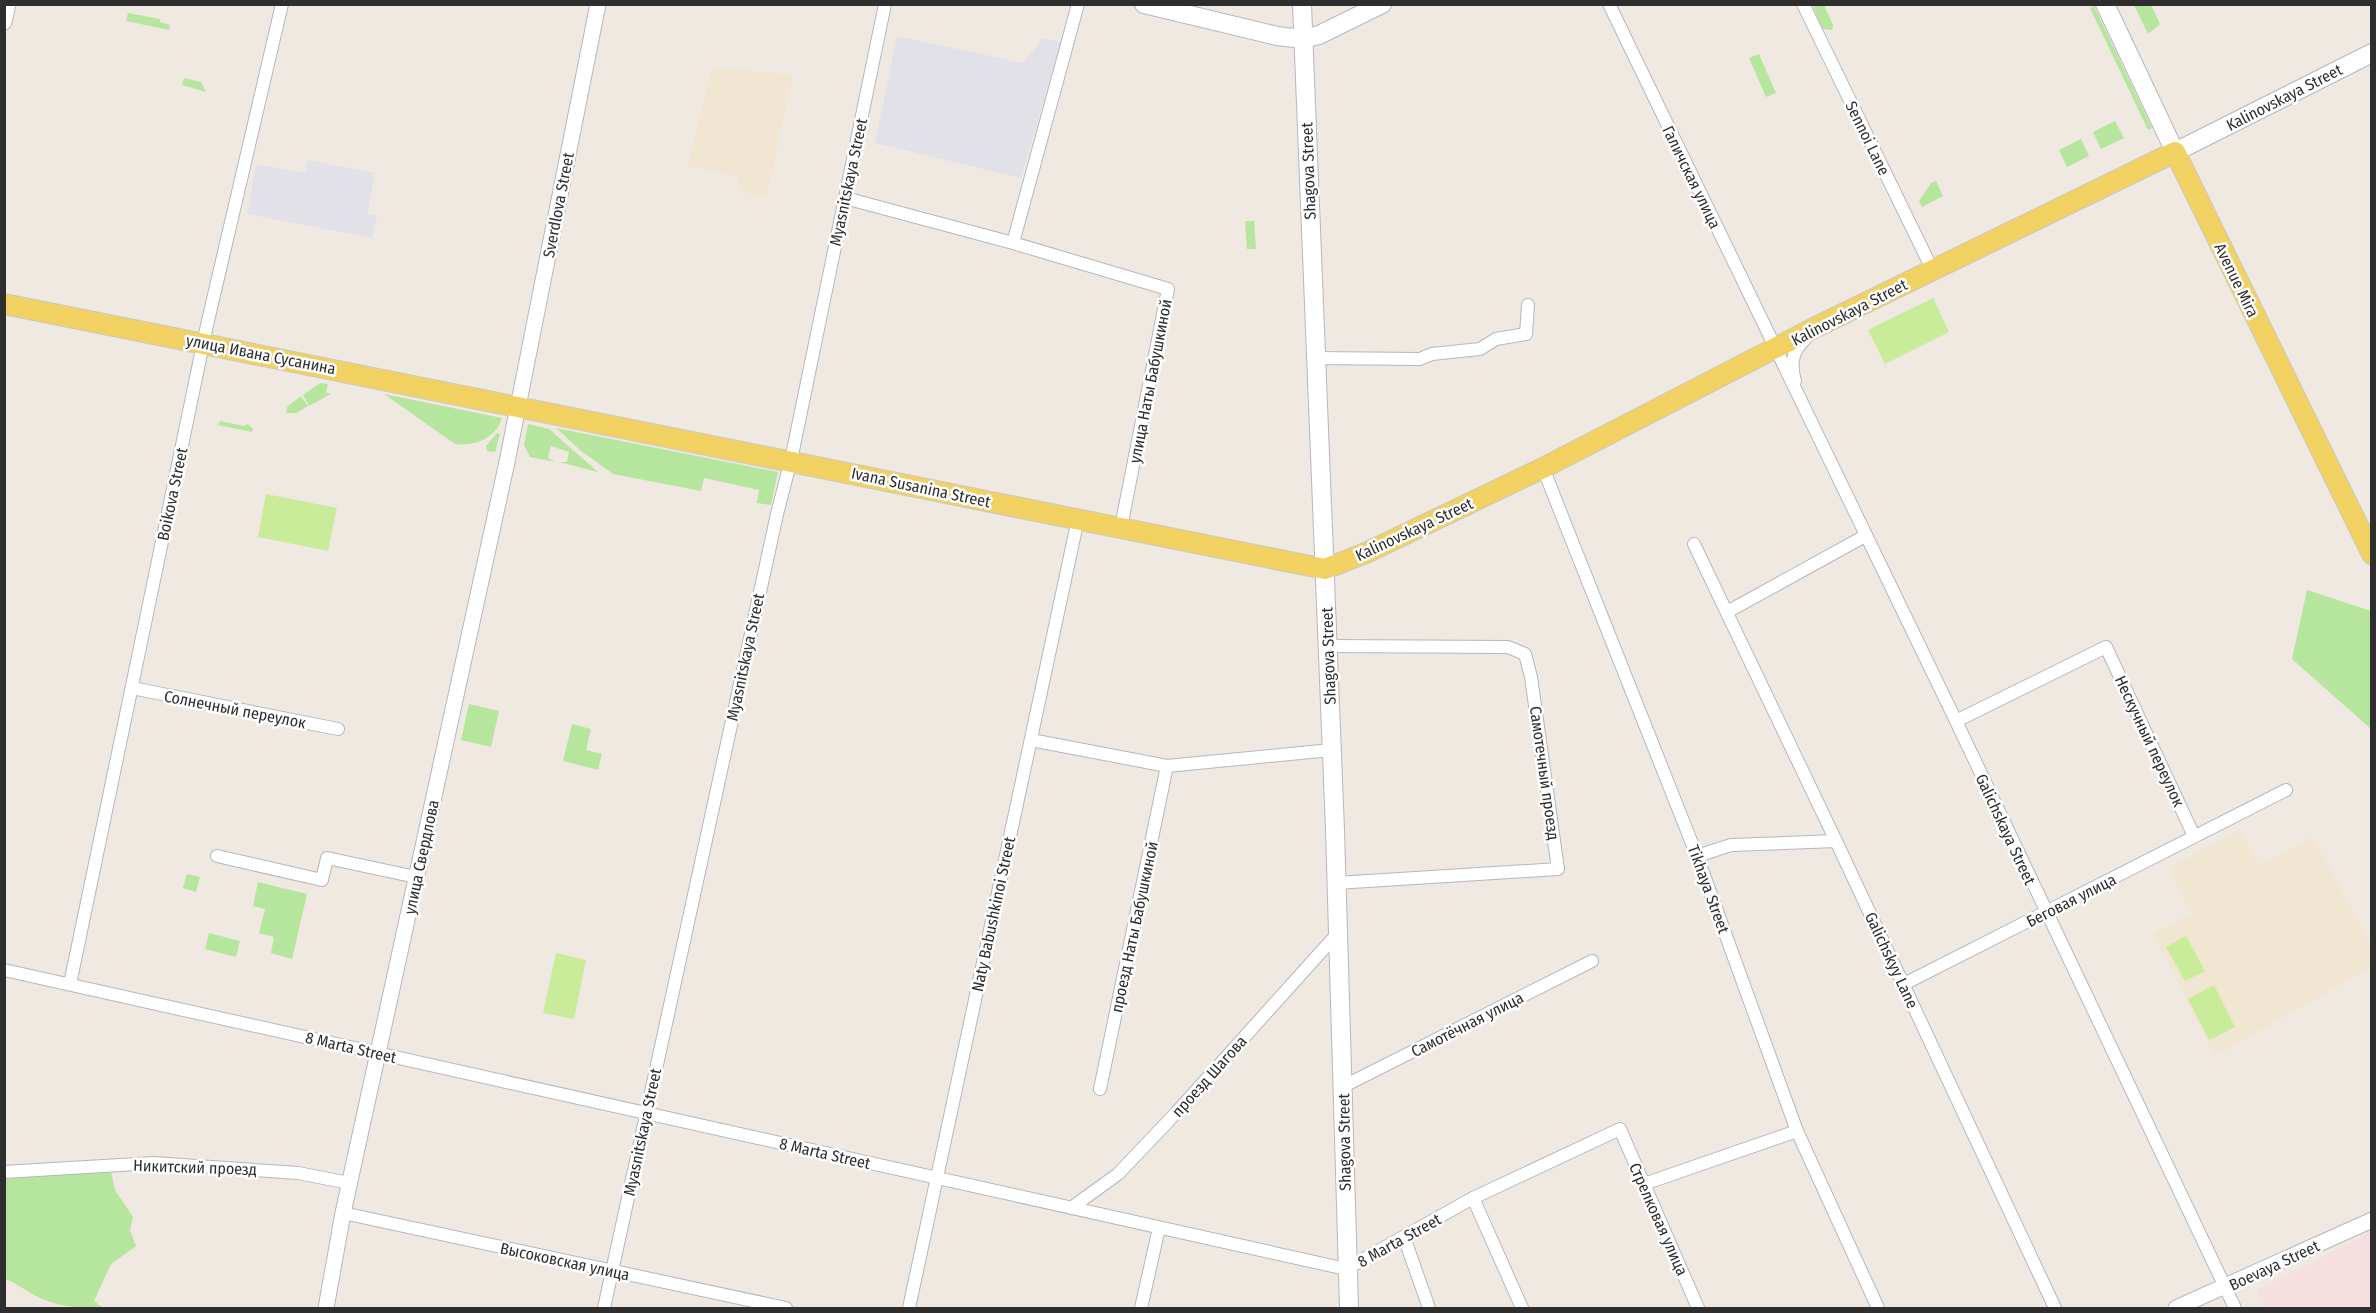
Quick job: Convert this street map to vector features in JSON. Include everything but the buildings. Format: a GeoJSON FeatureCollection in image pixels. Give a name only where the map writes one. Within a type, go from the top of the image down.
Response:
{"type":"FeatureCollection","features":[{"type":"Feature","properties":{"kind":"main road"},"geometry":{"type":"LineString","coordinates":[[1144,4],[1277,36],[1303,39],[1319,35],[1382,4]]}},
{"type":"Feature","properties":{"kind":"main road","name":"Shagova Street"},"geometry":{"type":"LineString","coordinates":[[1302,4],[1338,933],[1348,1308]]}},
{"type":"Feature","properties":{"kind":"main road","name":"Avenue Mira"},"geometry":{"type":"LineString","coordinates":[[2105,4],[2372,554]]}},
{"type":"Feature","properties":{"kind":"main road","name":"Kalinovskaya Street"},"geometry":{"type":"LineString","coordinates":[[1325,569],[1368,552],[1543,468],[1816,327],[2372,53]]}},
{"type":"Feature","properties":{"kind":"main road","name":"улица Ивана Сусанина"},"geometry":{"type":"LineString","coordinates":[[4,304],[517,406]]}},
{"type":"Feature","properties":{"kind":"main road","name":"Ivana Susanina Street"},"geometry":{"type":"LineString","coordinates":[[517,406],[1325,569]]}},
{"type":"Feature","properties":{"kind":"street"},"geometry":{"type":"LineString","coordinates":[[4,22],[8,4]]}},
{"type":"Feature","properties":{"kind":"street","name":"Boikova Street"},"geometry":{"type":"LineString","coordinates":[[70,984],[203,342],[282,4]]}},
{"type":"Feature","properties":{"kind":"street","name":"Sverdlova Street"},"geometry":{"type":"LineString","coordinates":[[517,406],[598,4]]}},
{"type":"Feature","properties":{"kind":"street","name":"Myasnitskaya Street"},"geometry":{"type":"LineString","coordinates":[[604,1308],[777,514],[791,460],[885,4]]}},
{"type":"Feature","properties":{"kind":"street"},"geometry":{"type":"LineString","coordinates":[[1013,243],[1078,4]]}},
{"type":"Feature","properties":{"kind":"street","name":"Галичская улица"},"geometry":{"type":"LineString","coordinates":[[1609,4],[1775,350]]}},
{"type":"Feature","properties":{"kind":"street","name":"Sennoi Lane"},"geometry":{"type":"LineString","coordinates":[[1803,4],[1933,271]]}},
{"type":"Feature","properties":{"kind":"street","name":"улица Наты Бабушкиной"},"geometry":{"type":"LineString","coordinates":[[845,198],[1013,243],[1168,289],[1121,527]]}},
{"type":"Feature","properties":{"kind":"street"},"geometry":{"type":"LineString","coordinates":[[1315,358],[1420,359],[1432,354],[1480,349],[1496,339],[1526,334],[1528,305]]}},
{"type":"Feature","properties":{"kind":"street"},"geometry":{"type":"LineString","coordinates":[[1799,397],[1792,371],[1792,357],[1795,348],[1816,327]]}},
{"type":"Feature","properties":{"kind":"street","name":"Galichskaya Street"},"geometry":{"type":"LineString","coordinates":[[1775,350],[1956,721],[2235,1308]]}},
{"type":"Feature","properties":{"kind":"street","name":"улица Свердлова"},"geometry":{"type":"LineString","coordinates":[[326,1308],[349,1183],[517,406]]}},
{"type":"Feature","properties":{"kind":"street","name":"Tikhaya Street"},"geometry":{"type":"LineString","coordinates":[[1543,468],[1697,856],[1797,1131],[1878,1308]]}},
{"type":"Feature","properties":{"kind":"street","name":"Naty Babushkinoi Street"},"geometry":{"type":"LineString","coordinates":[[909,1308],[1078,519]]}},
{"type":"Feature","properties":{"kind":"street"},"geometry":{"type":"LineString","coordinates":[[1727,612],[1865,536]]}},
{"type":"Feature","properties":{"kind":"street","name":"Galichskyy Lane"},"geometry":{"type":"LineString","coordinates":[[1694,544],[1904,984],[2055,1308]]}},
{"type":"Feature","properties":{"kind":"street","name":"Самотечный проезд"},"geometry":{"type":"LineString","coordinates":[[1327,646],[1508,647],[1525,654],[1532,677],[1558,869],[1336,883]]}},
{"type":"Feature","properties":{"kind":"street","name":"Нескучный переулок"},"geometry":{"type":"LineString","coordinates":[[1956,721],[2106,647],[2194,836]]}},
{"type":"Feature","properties":{"kind":"street","name":"Солнечный переулок"},"geometry":{"type":"LineString","coordinates":[[132,688],[338,729]]}},
{"type":"Feature","properties":{"kind":"street"},"geometry":{"type":"LineString","coordinates":[[1030,740],[1167,765],[1331,750]]}},
{"type":"Feature","properties":{"kind":"street","name":"проезд Наты Бабушкиной"},"geometry":{"type":"LineString","coordinates":[[1100,1089],[1167,765]]}},
{"type":"Feature","properties":{"kind":"street","name":"Беговая улица"},"geometry":{"type":"LineString","coordinates":[[1904,984],[2046,914],[2286,790]]}},
{"type":"Feature","properties":{"kind":"street"},"geometry":{"type":"LineString","coordinates":[[1697,856],[1731,845],[1836,841]]}},
{"type":"Feature","properties":{"kind":"street"},"geometry":{"type":"LineString","coordinates":[[217,856],[321,880],[327,858],[416,877]]}},
{"type":"Feature","properties":{"kind":"street","name":"проезд Шагова"},"geometry":{"type":"LineString","coordinates":[[1071,1208],[1118,1174],[1338,933]]}},
{"type":"Feature","properties":{"kind":"street","name":"Самотёчная улица"},"geometry":{"type":"LineString","coordinates":[[1342,1087],[1592,961]]}},
{"type":"Feature","properties":{"kind":"street","name":"8 Marta Street"},"geometry":{"type":"LineString","coordinates":[[4,970],[1346,1269],[1473,1198],[1620,1129]]}},
{"type":"Feature","properties":{"kind":"street","name":"Стрелковая улица"},"geometry":{"type":"LineString","coordinates":[[1620,1129],[1698,1308]]}},
{"type":"Feature","properties":{"kind":"street"},"geometry":{"type":"LineString","coordinates":[[1644,1184],[1797,1131]]}},
{"type":"Feature","properties":{"kind":"street","name":"Никитский проезд"},"geometry":{"type":"LineString","coordinates":[[4,1172],[153,1163],[298,1173],[349,1183]]}},
{"type":"Feature","properties":{"kind":"street"},"geometry":{"type":"LineString","coordinates":[[1473,1198],[1522,1308]]}},
{"type":"Feature","properties":{"kind":"street","name":"Высоковская улица"},"geometry":{"type":"LineString","coordinates":[[343,1213],[786,1308]]}},
{"type":"Feature","properties":{"kind":"street","name":"Boevaya Street"},"geometry":{"type":"LineString","coordinates":[[2176,1308],[2372,1220]]}},
{"type":"Feature","properties":{"kind":"street"},"geometry":{"type":"LineString","coordinates":[[1141,1308],[1159,1228]]}},
{"type":"Feature","properties":{"kind":"street"},"geometry":{"type":"LineString","coordinates":[[1404,1237],[1430,1308]]}},
{"type":"Feature","properties":{"kind":"shaded area"},"geometry":{"type":"Polygon","coordinates":[[[897,36],[1023,63],[1043,38],[1061,42],[1021,178],[875,143],[897,36]]]}},
{"type":"Feature","properties":{"kind":"shaded area"},"geometry":{"type":"Polygon","coordinates":[[[712,67],[793,75],[766,198],[741,191],[737,176],[688,166],[712,67]]]}},
{"type":"Feature","properties":{"kind":"shaded area"},"geometry":{"type":"Polygon","coordinates":[[[308,160],[375,173],[367,214],[377,216],[372,238],[247,214],[256,164],[305,173],[308,160]]]}},
{"type":"Feature","properties":{"kind":"shaded area"},"geometry":{"type":"Polygon","coordinates":[[[2239,831],[2260,865],[2313,837],[2371,945],[2371,967],[2215,1056],[2153,934],[2192,913],[2169,868],[2239,831]]]}},
{"type":"Feature","properties":{"kind":"shaded area"},"geometry":{"type":"Polygon","coordinates":[[[2371,1232],[2371,1308],[2265,1308],[2257,1290],[2371,1232]]]}},
{"type":"Feature","properties":{"kind":"green space"},"geometry":{"type":"Polygon","coordinates":[[[1812,5],[1824,5],[1833,25],[1832,30],[1823,29],[1812,5]]]}},
{"type":"Feature","properties":{"kind":"green space"},"geometry":{"type":"Polygon","coordinates":[[[2134,5],[2151,5],[2160,24],[2148,34],[2134,5]]]}},
{"type":"Feature","properties":{"kind":"green space"},"geometry":{"type":"Polygon","coordinates":[[[2094,6],[2152,128],[2148,130],[2090,8],[2094,6]]]}},
{"type":"Feature","properties":{"kind":"green space"},"geometry":{"type":"Polygon","coordinates":[[[128,13],[160,19],[160,22],[170,25],[169,30],[126,21],[128,13]]]}},
{"type":"Feature","properties":{"kind":"green space"},"geometry":{"type":"Polygon","coordinates":[[[1759,54],[1776,93],[1766,97],[1749,58],[1759,54]]]}},
{"type":"Feature","properties":{"kind":"green space"},"geometry":{"type":"Polygon","coordinates":[[[184,78],[201,82],[206,92],[182,85],[184,78]]]}},
{"type":"Feature","properties":{"kind":"green space"},"geometry":{"type":"Polygon","coordinates":[[[2115,121],[2124,138],[2101,149],[2093,132],[2115,121]]]}},
{"type":"Feature","properties":{"kind":"green space"},"geometry":{"type":"Polygon","coordinates":[[[2081,139],[2089,156],[2067,167],[2059,150],[2081,139]]]}},
{"type":"Feature","properties":{"kind":"green space"},"geometry":{"type":"Polygon","coordinates":[[[1936,181],[1943,196],[1922,207],[1919,201],[1931,183],[1936,181]]]}},
{"type":"Feature","properties":{"kind":"green space"},"geometry":{"type":"Polygon","coordinates":[[[1245,221],[1254,221],[1256,249],[1247,249],[1245,221]]]}},
{"type":"Feature","properties":{"kind":"green space"},"geometry":{"type":"Polygon","coordinates":[[[1933,298],[1949,332],[1885,364],[1868,330],[1933,298]]]}},
{"type":"Feature","properties":{"kind":"green space"},"geometry":{"type":"Polygon","coordinates":[[[320,383],[328,384],[326,392],[331,394],[309,406],[303,395],[320,383]]]}},
{"type":"Feature","properties":{"kind":"green space"},"geometry":{"type":"Polygon","coordinates":[[[384,394],[502,418],[495,431],[483,440],[470,444],[455,444],[384,394]]]}},
{"type":"Feature","properties":{"kind":"green space"},"geometry":{"type":"Polygon","coordinates":[[[301,396],[308,406],[296,413],[286,413],[287,407],[301,396]]]}},
{"type":"Feature","properties":{"kind":"green space"},"geometry":{"type":"Polygon","coordinates":[[[220,421],[244,426],[248,424],[253,429],[252,432],[218,425],[220,421]]]}},
{"type":"Feature","properties":{"kind":"green space"},"geometry":{"type":"Polygon","coordinates":[[[528,424],[549,429],[598,472],[559,462],[567,462],[569,452],[551,446],[548,458],[555,462],[530,457],[524,445],[528,424]]]}},
{"type":"Feature","properties":{"kind":"green space"},"geometry":{"type":"Polygon","coordinates":[[[556,428],[778,472],[771,505],[757,503],[759,490],[704,478],[701,491],[613,474],[580,450],[556,428]]]}},
{"type":"Feature","properties":{"kind":"green space"},"geometry":{"type":"Polygon","coordinates":[[[497,433],[500,434],[495,452],[487,451],[486,446],[497,433]]]}},
{"type":"Feature","properties":{"kind":"green space"},"geometry":{"type":"Polygon","coordinates":[[[266,494],[337,508],[328,551],[258,537],[266,494]]]}},
{"type":"Feature","properties":{"kind":"green space"},"geometry":{"type":"Polygon","coordinates":[[[2307,590],[2371,611],[2371,729],[2292,659],[2307,590]]]}},
{"type":"Feature","properties":{"kind":"green space"},"geometry":{"type":"Polygon","coordinates":[[[469,704],[499,711],[491,747],[461,740],[469,704]]]}},
{"type":"Feature","properties":{"kind":"green space"},"geometry":{"type":"Polygon","coordinates":[[[572,724],[591,729],[586,750],[602,754],[598,770],[563,761],[572,724]]]}},
{"type":"Feature","properties":{"kind":"green space"},"geometry":{"type":"Polygon","coordinates":[[[187,874],[200,877],[196,892],[183,888],[187,874]]]}},
{"type":"Feature","properties":{"kind":"green space"},"geometry":{"type":"Polygon","coordinates":[[[258,882],[307,894],[292,959],[271,953],[274,937],[259,933],[265,909],[253,906],[258,882]]]}},
{"type":"Feature","properties":{"kind":"green space"},"geometry":{"type":"Polygon","coordinates":[[[209,933],[240,941],[236,957],[205,949],[209,933]]]}},
{"type":"Feature","properties":{"kind":"green space"},"geometry":{"type":"Polygon","coordinates":[[[2186,936],[2205,971],[2185,981],[2166,947],[2186,936]]]}},
{"type":"Feature","properties":{"kind":"green space"},"geometry":{"type":"Polygon","coordinates":[[[556,953],[586,960],[574,1019],[543,1013],[556,953]]]}},
{"type":"Feature","properties":{"kind":"green space"},"geometry":{"type":"Polygon","coordinates":[[[2214,985],[2235,1027],[2209,1040],[2188,999],[2214,985]]]}},
{"type":"Feature","properties":{"kind":"green space"},"geometry":{"type":"Polygon","coordinates":[[[111,1171],[115,1190],[133,1217],[130,1230],[136,1246],[111,1264],[94,1301],[103,1308],[76,1307],[51,1302],[5,1279],[5,1178],[111,1171]]]}}]}
